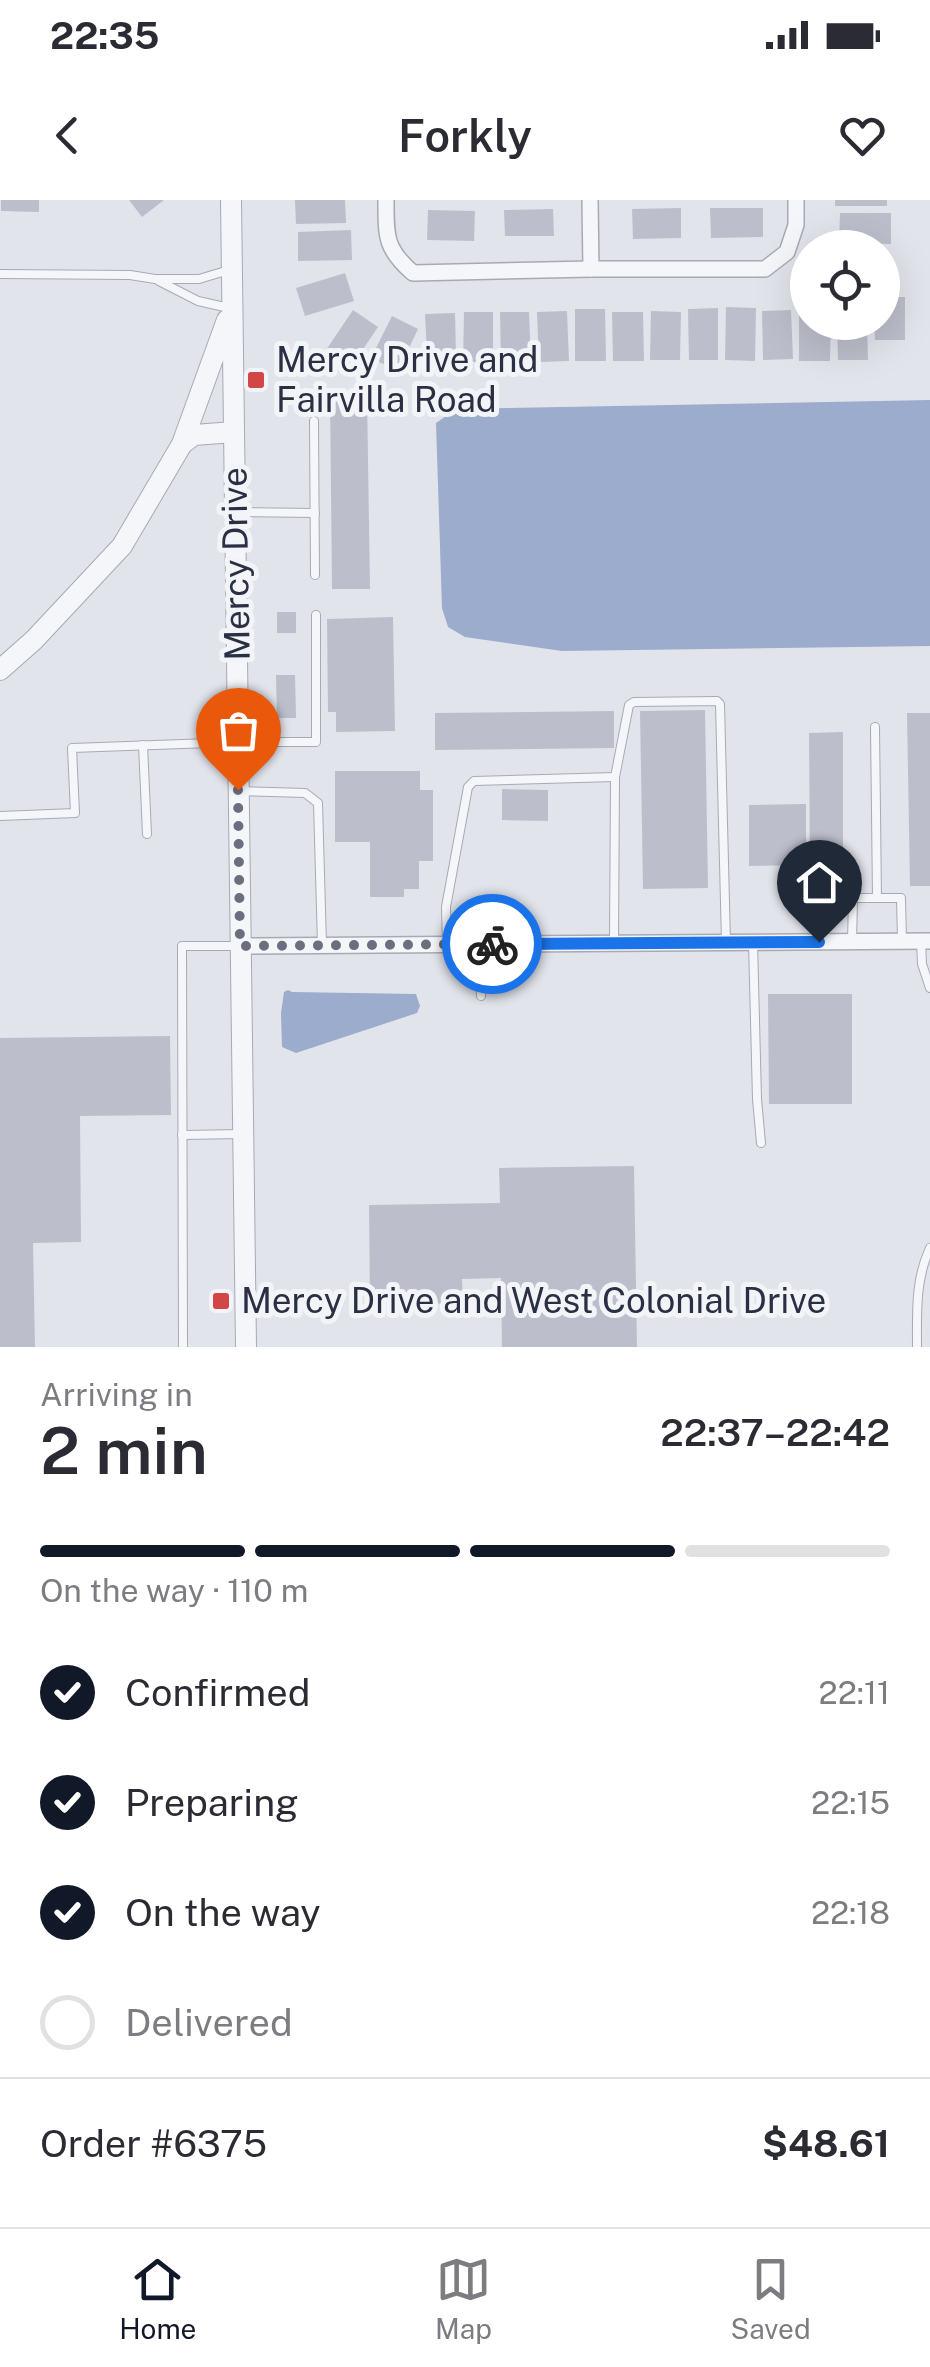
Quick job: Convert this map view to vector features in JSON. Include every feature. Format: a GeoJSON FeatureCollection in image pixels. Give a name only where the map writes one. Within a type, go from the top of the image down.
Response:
{"type":"FeatureCollection","features":[{"type":"Feature","properties":{"kind":"street","name":"Mercy Drive"},"geometry":{"type":"LineString","coordinates":[[231,200],[246,1347]]}},
{"type":"Feature","properties":{"kind":"street"},"geometry":{"type":"LineString","coordinates":[[386,200],[386,238],[398,259],[414,273],[765,269],[788,252],[796,225],[796,200]]}},
{"type":"Feature","properties":{"kind":"street"},"geometry":{"type":"LineString","coordinates":[[590,200],[591,269]]}},
{"type":"Feature","properties":{"kind":"street"},"geometry":{"type":"LineString","coordinates":[[0,670],[34,640],[122,546],[182,444],[232,309]]}},
{"type":"Feature","properties":{"kind":"street"},"geometry":{"type":"LineString","coordinates":[[182,444],[194,435],[234,432]]}},
{"type":"Feature","properties":{"kind":"street"},"geometry":{"type":"LineString","coordinates":[[240,946],[926,941]]}},
{"type":"Feature","properties":{"kind":"lane"},"geometry":{"type":"LineString","coordinates":[[0,274],[199,280],[232,269]]}},
{"type":"Feature","properties":{"kind":"lane"},"geometry":{"type":"LineString","coordinates":[[155,279],[198,301],[232,309]]}},
{"type":"Feature","properties":{"kind":"lane"},"geometry":{"type":"LineString","coordinates":[[314,421],[315,576]]}},
{"type":"Feature","properties":{"kind":"lane"},"geometry":{"type":"LineString","coordinates":[[235,512],[314,513]]}},
{"type":"Feature","properties":{"kind":"lane"},"geometry":{"type":"LineString","coordinates":[[0,816],[75,813],[72,748],[316,742],[316,614]]}},
{"type":"Feature","properties":{"kind":"lane"},"geometry":{"type":"LineString","coordinates":[[614,943],[615,777],[629,705],[716,701],[720,704],[726,942]]}},
{"type":"Feature","properties":{"kind":"lane"},"geometry":{"type":"LineString","coordinates":[[875,727],[877,898]]}},
{"type":"Feature","properties":{"kind":"lane"},"geometry":{"type":"LineString","coordinates":[[143,745],[147,834]]}},
{"type":"Feature","properties":{"kind":"lane"},"geometry":{"type":"LineString","coordinates":[[447,944],[446,907],[468,788],[474,781],[615,777]]}},
{"type":"Feature","properties":{"kind":"lane"},"geometry":{"type":"LineString","coordinates":[[238,790],[305,793],[318,803],[322,945]]}},
{"type":"Feature","properties":{"kind":"lane"},"geometry":{"type":"LineString","coordinates":[[852,942],[853,898],[901,898],[902,941]]}},
{"type":"Feature","properties":{"kind":"lane"},"geometry":{"type":"LineString","coordinates":[[926,941],[922,964],[930,988]]}},
{"type":"Feature","properties":{"kind":"lane"},"geometry":{"type":"LineString","coordinates":[[753,942],[761,1143]]}},
{"type":"Feature","properties":{"kind":"lane"},"geometry":{"type":"LineString","coordinates":[[480,944],[481,996]]}},
{"type":"Feature","properties":{"kind":"lane"},"geometry":{"type":"LineString","coordinates":[[182,1347],[182,946],[240,946]]}},
{"type":"Feature","properties":{"kind":"lane"},"geometry":{"type":"LineString","coordinates":[[182,1134],[243,1134]]}},
{"type":"Feature","properties":{"kind":"lane"},"geometry":{"type":"LineString","coordinates":[[917,1347],[918,1282],[930,1248]]}},
{"type":"Feature","properties":{"kind":"water"},"geometry":{"type":"Polygon","coordinates":[[[930,400],[930,646],[562,651],[465,637],[448,627],[442,608],[436,423],[456,409],[930,400]]]}},
{"type":"Feature","properties":{"kind":"water"},"geometry":{"type":"Polygon","coordinates":[[[284,992],[416,994],[420,1006],[417,1013],[296,1053],[282,1047],[281,1013],[284,992]]]}},
{"type":"Feature","properties":{"kind":"building"},"geometry":{"type":"Polygon","coordinates":[[[1,200],[39,200],[39,212],[1,211],[1,200]]]}},
{"type":"Feature","properties":{"kind":"building"},"geometry":{"type":"Polygon","coordinates":[[[129,200],[164,200],[142,217],[129,200]]]}},
{"type":"Feature","properties":{"kind":"building"},"geometry":{"type":"Polygon","coordinates":[[[295,200],[345,200],[346,223],[296,224],[295,200]]]}},
{"type":"Feature","properties":{"kind":"building"},"geometry":{"type":"Polygon","coordinates":[[[835,200],[887,200],[887,206],[835,206],[835,200]]]}},
{"type":"Feature","properties":{"kind":"building"},"geometry":{"type":"Polygon","coordinates":[[[681,208],[681,238],[633,239],[632,209],[681,208]]]}},
{"type":"Feature","properties":{"kind":"building"},"geometry":{"type":"Polygon","coordinates":[[[710,208],[763,208],[763,237],[711,238],[710,208]]]}},
{"type":"Feature","properties":{"kind":"building"},"geometry":{"type":"Polygon","coordinates":[[[553,209],[554,236],[505,236],[504,210],[553,209]]]}},
{"type":"Feature","properties":{"kind":"building"},"geometry":{"type":"Polygon","coordinates":[[[428,210],[475,211],[474,241],[427,240],[428,210]]]}},
{"type":"Feature","properties":{"kind":"building"},"geometry":{"type":"Polygon","coordinates":[[[840,213],[891,213],[891,230],[839,230],[840,213]]]}},
{"type":"Feature","properties":{"kind":"building"},"geometry":{"type":"Polygon","coordinates":[[[351,230],[352,260],[298,261],[298,232],[351,230]]]}},
{"type":"Feature","properties":{"kind":"building"},"geometry":{"type":"Polygon","coordinates":[[[345,273],[354,301],[305,316],[296,288],[345,273]]]}},
{"type":"Feature","properties":{"kind":"building"},"geometry":{"type":"Polygon","coordinates":[[[900,297],[905,297],[905,340],[900,340],[900,297]]]}},
{"type":"Feature","properties":{"kind":"building"},"geometry":{"type":"Polygon","coordinates":[[[726,307],[756,308],[755,361],[725,360],[726,307]]]}},
{"type":"Feature","properties":{"kind":"building"},"geometry":{"type":"Polygon","coordinates":[[[718,308],[718,360],[689,360],[688,309],[718,308]]]}},
{"type":"Feature","properties":{"kind":"building"},"geometry":{"type":"Polygon","coordinates":[[[575,309],[605,309],[606,361],[575,361],[575,309]]]}},
{"type":"Feature","properties":{"kind":"building"},"geometry":{"type":"Polygon","coordinates":[[[353,310],[378,327],[349,370],[324,353],[353,310]]]}},
{"type":"Feature","properties":{"kind":"building"},"geometry":{"type":"Polygon","coordinates":[[[790,310],[793,359],[763,360],[762,311],[790,310]]]}},
{"type":"Feature","properties":{"kind":"building"},"geometry":{"type":"Polygon","coordinates":[[[567,311],[569,361],[539,362],[537,312],[567,311]]]}},
{"type":"Feature","properties":{"kind":"building"},"geometry":{"type":"Polygon","coordinates":[[[651,311],[681,312],[680,360],[650,360],[651,311]]]}},
{"type":"Feature","properties":{"kind":"building"},"geometry":{"type":"Polygon","coordinates":[[[464,312],[493,312],[493,362],[463,362],[464,312]]]}},
{"type":"Feature","properties":{"kind":"building"},"geometry":{"type":"Polygon","coordinates":[[[500,312],[529,312],[531,361],[501,362],[500,312]]]}},
{"type":"Feature","properties":{"kind":"building"},"geometry":{"type":"Polygon","coordinates":[[[612,312],[643,312],[644,361],[613,361],[612,312]]]}},
{"type":"Feature","properties":{"kind":"building"},"geometry":{"type":"Polygon","coordinates":[[[455,313],[456,354],[427,355],[425,314],[455,313]]]}},
{"type":"Feature","properties":{"kind":"building"},"geometry":{"type":"Polygon","coordinates":[[[392,316],[418,329],[398,371],[371,358],[392,316]]]}},
{"type":"Feature","properties":{"kind":"building"},"geometry":{"type":"Polygon","coordinates":[[[799,340],[831,340],[830,361],[799,361],[799,340]]]}},
{"type":"Feature","properties":{"kind":"building"},"geometry":{"type":"Polygon","coordinates":[[[837,340],[867,340],[868,360],[838,360],[837,340]]]}},
{"type":"Feature","properties":{"kind":"building"},"geometry":{"type":"Polygon","coordinates":[[[330,394],[367,394],[370,589],[332,589],[330,394]]]}},
{"type":"Feature","properties":{"kind":"building"},"geometry":{"type":"Polygon","coordinates":[[[277,612],[296,612],[296,633],[277,633],[277,612]]]}},
{"type":"Feature","properties":{"kind":"building"},"geometry":{"type":"Polygon","coordinates":[[[393,617],[395,731],[336,732],[336,712],[328,712],[327,619],[393,617]]]}},
{"type":"Feature","properties":{"kind":"building"},"geometry":{"type":"Polygon","coordinates":[[[276,675],[295,675],[296,718],[277,718],[276,675]]]}},
{"type":"Feature","properties":{"kind":"building"},"geometry":{"type":"Polygon","coordinates":[[[705,710],[708,888],[643,889],[640,711],[705,710]]]}},
{"type":"Feature","properties":{"kind":"building"},"geometry":{"type":"Polygon","coordinates":[[[614,711],[614,748],[435,750],[435,713],[614,711]]]}},
{"type":"Feature","properties":{"kind":"building"},"geometry":{"type":"Polygon","coordinates":[[[907,713],[930,713],[930,886],[910,886],[907,713]]]}},
{"type":"Feature","properties":{"kind":"building"},"geometry":{"type":"Polygon","coordinates":[[[843,732],[843,874],[810,875],[809,733],[843,732]]]}},
{"type":"Feature","properties":{"kind":"building"},"geometry":{"type":"Polygon","coordinates":[[[335,771],[420,771],[420,790],[433,790],[433,861],[419,861],[419,889],[404,889],[404,897],[370,897],[370,842],[335,842],[335,771]]]}},
{"type":"Feature","properties":{"kind":"building"},"geometry":{"type":"Polygon","coordinates":[[[502,789],[548,790],[548,821],[502,820],[502,789]]]}},
{"type":"Feature","properties":{"kind":"building"},"geometry":{"type":"Polygon","coordinates":[[[806,804],[806,865],[749,866],[749,805],[806,804]]]}},
{"type":"Feature","properties":{"kind":"building"},"geometry":{"type":"Polygon","coordinates":[[[768,994],[852,994],[852,1104],[769,1104],[768,994]]]}},
{"type":"Feature","properties":{"kind":"building"},"geometry":{"type":"Polygon","coordinates":[[[170,1036],[171,1115],[80,1116],[81,1242],[33,1243],[35,1347],[0,1347],[0,1038],[170,1036]]]}},
{"type":"Feature","properties":{"kind":"building"},"geometry":{"type":"Polygon","coordinates":[[[634,1166],[637,1347],[502,1347],[501,1278],[462,1279],[463,1303],[370,1305],[369,1205],[500,1203],[499,1168],[634,1166]]]}},
{"type":"Feature","properties":{"kind":"way so far"},"geometry":{"type":"LineString","coordinates":[[238,790],[240,946],[492,944]]}},
{"type":"Feature","properties":{"kind":"place","name":"Mercy Drive and Fairvilla Road"},"geometry":{"type":"Point","coordinates":[256,380]}},
{"type":"Feature","properties":{"kind":"place","name":"Mercy Drive and West Colonial Drive"},"geometry":{"type":"Point","coordinates":[221,1301]}},
{"type":"Feature","properties":{"kind":"route"},"geometry":{"type":"LineString","coordinates":[[492,944],[819,942]]}}]}
